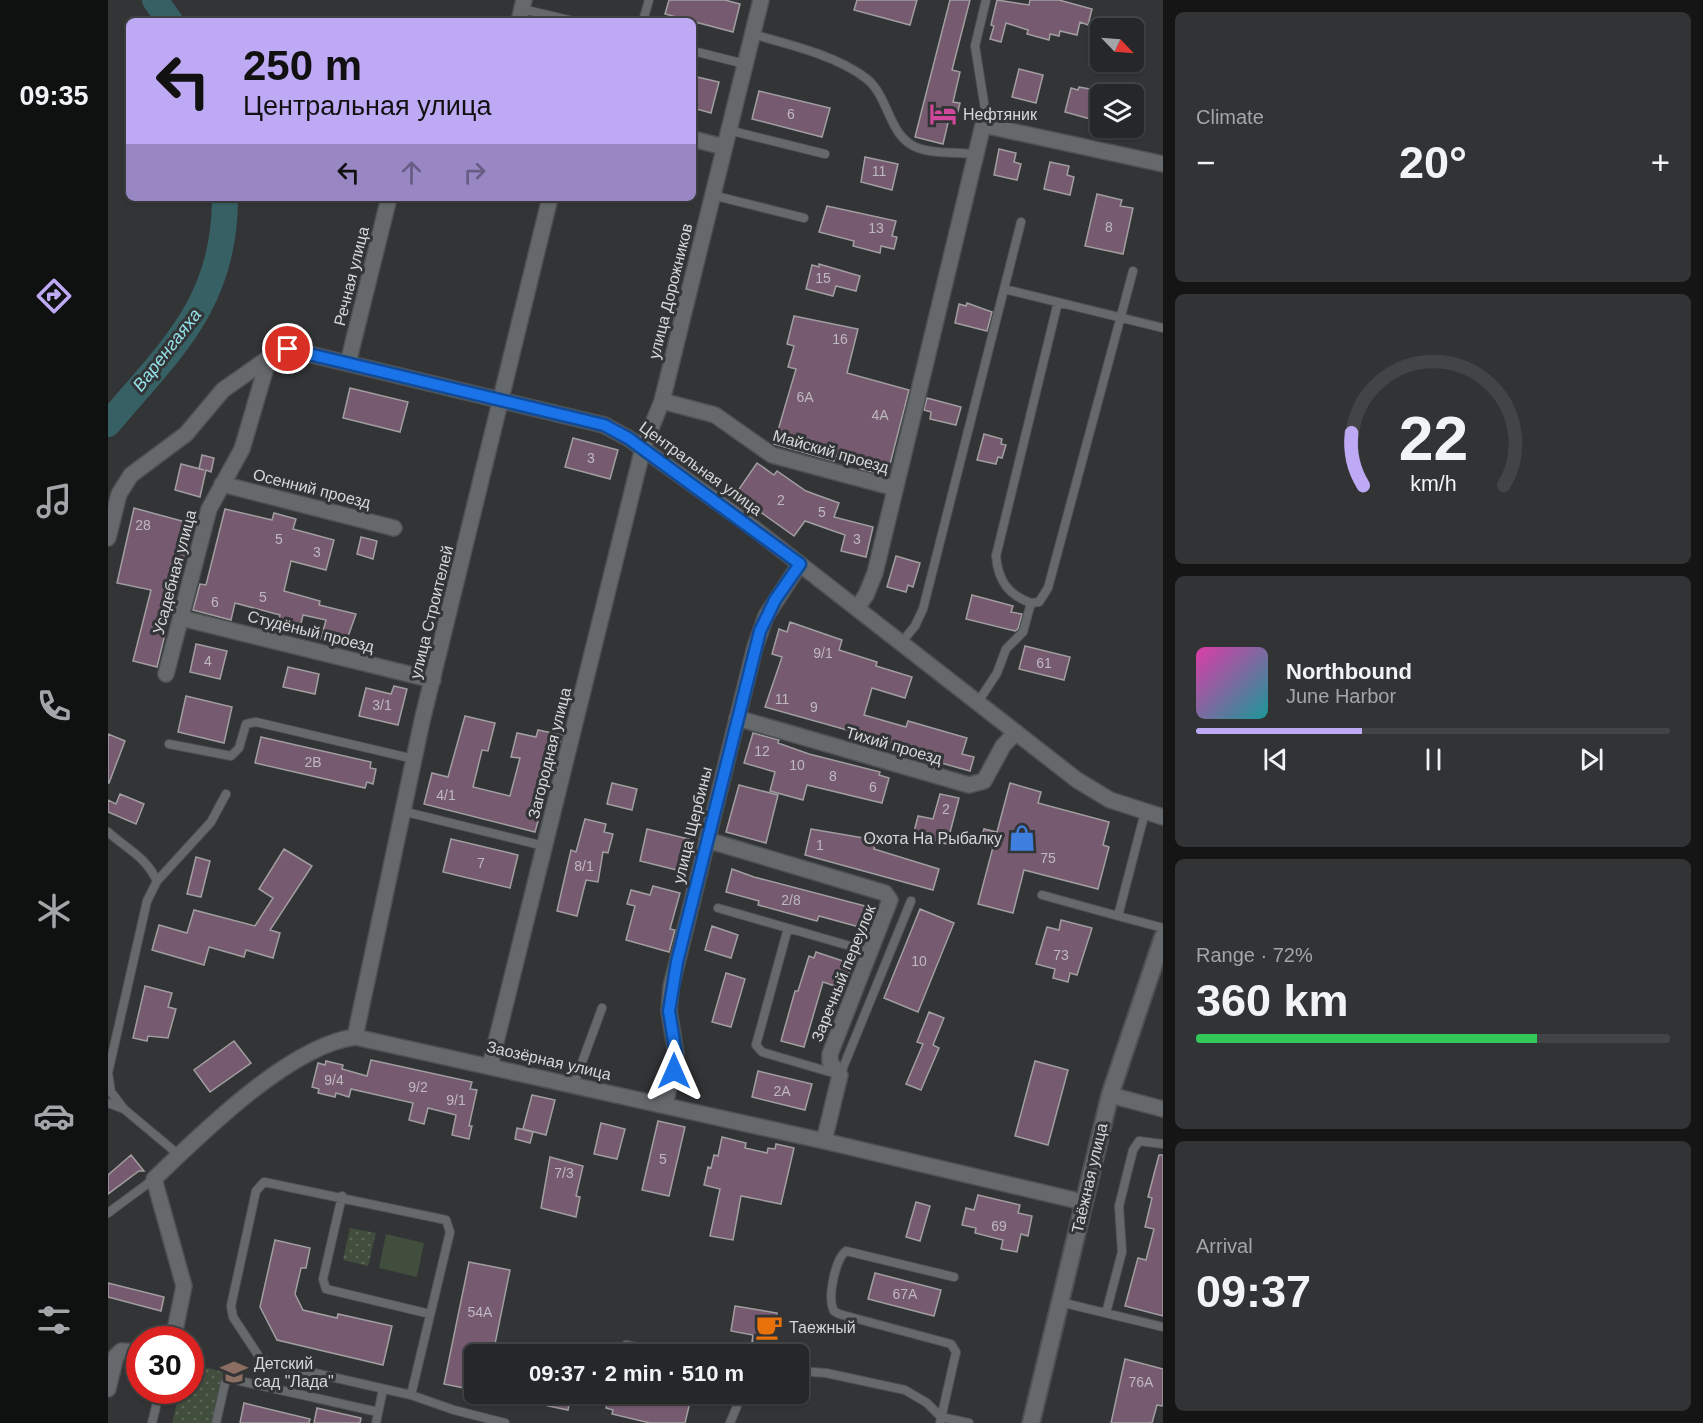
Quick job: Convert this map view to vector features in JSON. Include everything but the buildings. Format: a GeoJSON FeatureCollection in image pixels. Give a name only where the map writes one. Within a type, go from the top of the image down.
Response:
{"type":"FeatureCollection","features":[{"type":"Feature","properties":{"kind":"street","name":"улица Дорожников"},"geometry":{"type":"LineString","coordinates":[[643,448],[662,401],[761,0]]}},
{"type":"Feature","properties":{"kind":"street"},"geometry":{"type":"LineString","coordinates":[[856,608],[866,595],[875,573],[983,125],[1163,164]]}},
{"type":"Feature","properties":{"kind":"street"},"geometry":{"type":"LineString","coordinates":[[696,140],[724,147]]}},
{"type":"Feature","properties":{"kind":"street","name":"Речная улица"},"geometry":{"type":"LineString","coordinates":[[348,363],[387,201]]}},
{"type":"Feature","properties":{"kind":"street","name":"улица Строителей"},"geometry":{"type":"LineString","coordinates":[[355,1037],[414,759],[549,201]]}},
{"type":"Feature","properties":{"kind":"street","name":"Центральная улица"},"geometry":{"type":"LineString","coordinates":[[275,354],[288,349],[604,425],[643,448],[800,564],[1094,792],[1163,817]]}},
{"type":"Feature","properties":{"kind":"street"},"geometry":{"type":"LineString","coordinates":[[108,538],[119,494],[130,475],[186,434],[223,390],[275,354]]}},
{"type":"Feature","properties":{"kind":"street","name":"Усадебная улица"},"geometry":{"type":"LineString","coordinates":[[166,674],[209,509],[242,449],[267,364],[275,354]]}},
{"type":"Feature","properties":{"kind":"street","name":"Майский проезд"},"geometry":{"type":"LineString","coordinates":[[662,401],[715,415],[772,455],[895,488]]}},
{"type":"Feature","properties":{"kind":"street","name":"Загородная улица"},"geometry":{"type":"LineString","coordinates":[[490,1066],[643,448]]}},
{"type":"Feature","properties":{"kind":"street","name":"Осенний проезд"},"geometry":{"type":"LineString","coordinates":[[222,484],[394,528]]}},
{"type":"Feature","properties":{"kind":"street","name":"улица Щербины"},"geometry":{"type":"LineString","coordinates":[[665,1105],[676,1054],[669,1011],[671,987],[737,718],[760,631],[775,600],[800,564]]}},
{"type":"Feature","properties":{"kind":"street","name":"Студёный проезд"},"geometry":{"type":"LineString","coordinates":[[181,618],[433,680]]}},
{"type":"Feature","properties":{"kind":"street","name":"Тихий проезд"},"geometry":{"type":"LineString","coordinates":[[737,718],[969,784],[984,781],[1003,746],[1016,732]]}},
{"type":"Feature","properties":{"kind":"street","name":"Заречный переулок"},"geometry":{"type":"LineString","coordinates":[[707,840],[885,893],[890,900],[890,906],[830,1054],[830,1062],[840,1075]]}},
{"type":"Feature","properties":{"kind":"street","name":"Таёжная улица"},"geometry":{"type":"LineString","coordinates":[[1031,1423],[1110,1095],[1163,936]]}},
{"type":"Feature","properties":{"kind":"street","name":"Заозёрная улица"},"geometry":{"type":"LineString","coordinates":[[154,1179],[195,1139],[300,1056],[333,1041],[355,1037],[574,1084],[1083,1202]]}},
{"type":"Feature","properties":{"kind":"street"},"geometry":{"type":"LineString","coordinates":[[824,1141],[840,1075]]}},
{"type":"Feature","properties":{"kind":"street"},"geometry":{"type":"LineString","coordinates":[[1110,1095],[1163,1109]]}},
{"type":"Feature","properties":{"kind":"street"},"geometry":{"type":"LineString","coordinates":[[154,1179],[184,1286],[176,1326]]}},
{"type":"Feature","properties":{"kind":"street"},"geometry":{"type":"LineString","coordinates":[[108,1389],[116,1356],[121,1351],[126,1351]]}},
{"type":"Feature","properties":{"kind":"lane"},"geometry":{"type":"LineString","coordinates":[[644,18],[649,0]]}},
{"type":"Feature","properties":{"kind":"lane"},"geometry":{"type":"LineString","coordinates":[[983,125],[985,109],[975,46],[986,0]]}},
{"type":"Feature","properties":{"kind":"lane"},"geometry":{"type":"LineString","coordinates":[[522,10],[559,18]]}},
{"type":"Feature","properties":{"kind":"lane"},"geometry":{"type":"LineString","coordinates":[[752,34],[819,56],[868,80],[882,98],[901,137],[909,144],[937,153],[977,155]]}},
{"type":"Feature","properties":{"kind":"lane"},"geometry":{"type":"LineString","coordinates":[[696,52],[745,64]]}},
{"type":"Feature","properties":{"kind":"lane"},"geometry":{"type":"LineString","coordinates":[[728,130],[825,154]]}},
{"type":"Feature","properties":{"kind":"lane"},"geometry":{"type":"LineString","coordinates":[[712,195],[804,218]]}},
{"type":"Feature","properties":{"kind":"lane"},"geometry":{"type":"LineString","coordinates":[[901,643],[915,626],[923,609],[1021,222]]}},
{"type":"Feature","properties":{"kind":"lane"},"geometry":{"type":"LineString","coordinates":[[1058,302],[996,556],[999,575],[1007,588],[1018,599],[1031,603],[1039,602],[1048,588],[1133,271]]}},
{"type":"Feature","properties":{"kind":"lane"},"geometry":{"type":"LineString","coordinates":[[1004,289],[1163,328]]}},
{"type":"Feature","properties":{"kind":"lane"},"geometry":{"type":"LineString","coordinates":[[978,702],[997,673],[1005,649],[1023,632],[1031,603]]}},
{"type":"Feature","properties":{"kind":"lane"},"geometry":{"type":"LineString","coordinates":[[169,744],[231,756],[239,748],[246,724],[256,722],[414,759]]}},
{"type":"Feature","properties":{"kind":"lane"},"geometry":{"type":"LineString","coordinates":[[179,1155],[124,1109],[111,1092],[108,1073],[147,902],[157,881],[211,822],[226,794]]}},
{"type":"Feature","properties":{"kind":"lane"},"geometry":{"type":"LineString","coordinates":[[402,811],[544,846]]}},
{"type":"Feature","properties":{"kind":"lane"},"geometry":{"type":"LineString","coordinates":[[1118,916],[1144,812]]}},
{"type":"Feature","properties":{"kind":"lane"},"geometry":{"type":"LineString","coordinates":[[108,832],[141,856],[157,881]]}},
{"type":"Feature","properties":{"kind":"lane"},"geometry":{"type":"LineString","coordinates":[[1042,895],[1163,928]]}},
{"type":"Feature","properties":{"kind":"lane"},"geometry":{"type":"LineString","coordinates":[[788,928],[756,1045],[762,1053],[840,1075],[910,901]]}},
{"type":"Feature","properties":{"kind":"lane"},"geometry":{"type":"LineString","coordinates":[[718,908],[871,952]]}},
{"type":"Feature","properties":{"kind":"lane"},"geometry":{"type":"LineString","coordinates":[[574,1084],[602,1008]]}},
{"type":"Feature","properties":{"kind":"lane"},"geometry":{"type":"LineString","coordinates":[[108,1103],[124,1109]]}},
{"type":"Feature","properties":{"kind":"lane"},"geometry":{"type":"LineString","coordinates":[[1106,1313],[1122,1252],[1119,1206],[1132,1150],[1139,1141],[1144,1140],[1163,1144]]}},
{"type":"Feature","properties":{"kind":"lane"},"geometry":{"type":"LineString","coordinates":[[108,1213],[154,1179]]}},
{"type":"Feature","properties":{"kind":"lane"},"geometry":{"type":"LineString","coordinates":[[411,1395],[450,1232],[446,1220],[270,1181],[259,1186],[231,1306],[233,1317],[260,1358],[266,1362],[411,1395],[491,1421],[505,1423]]}},
{"type":"Feature","properties":{"kind":"lane"},"geometry":{"type":"LineString","coordinates":[[342,1196],[323,1279],[326,1289],[430,1314]]}},
{"type":"Feature","properties":{"kind":"lane"},"geometry":{"type":"LineString","coordinates":[[941,1420],[956,1352],[951,1344],[838,1314],[831,1306],[831,1301],[839,1261],[846,1251],[954,1277]]}},
{"type":"Feature","properties":{"kind":"lane"},"geometry":{"type":"LineString","coordinates":[[1060,1302],[1163,1327]]}},
{"type":"Feature","properties":{"kind":"lane"},"geometry":{"type":"LineString","coordinates":[[809,1372],[835,1374],[905,1390],[927,1402],[941,1420],[969,1423]]}},
{"type":"Feature","properties":{"kind":"lane"},"geometry":{"type":"LineString","coordinates":[[216,1423],[225,1383],[231,1379],[378,1412]]}},
{"type":"Feature","properties":{"kind":"lane"},"geometry":{"type":"LineString","coordinates":[[375,1423],[383,1389]]}},
{"type":"Feature","properties":{"kind":"lane"},"geometry":{"type":"LineString","coordinates":[[152,1423],[157,1404]]}},
{"type":"Feature","properties":{"kind":"lane"},"geometry":{"type":"LineString","coordinates":[[730,1423],[738,1404]]}},
{"type":"Feature","properties":{"kind":"green space"},"geometry":{"type":"Polygon","coordinates":[[[350,1228],[376,1233],[368,1266],[343,1260],[350,1228]]]}},
{"type":"Feature","properties":{"kind":"green space"},"geometry":{"type":"Polygon","coordinates":[[[386,1234],[424,1243],[417,1277],[379,1268],[386,1234]]]}},
{"type":"Feature","properties":{"kind":"green space"},"geometry":{"type":"Polygon","coordinates":[[[204,1367],[224,1372],[213,1423],[172,1423],[177,1404],[204,1404],[204,1367]]]}},
{"type":"Feature","properties":{"kind":"waterway","name":"Варенгаяха"},"geometry":{"type":"LineString","coordinates":[[155,0],[168,18]]}},
{"type":"Feature","properties":{"kind":"waterway","name":"Варенгаяха"},"geometry":{"type":"LineString","coordinates":[[108,424],[173,347],[205,296],[216,267],[223,235],[225,201]]}},
{"type":"Feature","properties":{"kind":"place","name":"Нефтяник"},"geometry":{"type":"Point","coordinates":[943,114]}},
{"type":"Feature","properties":{"kind":"place","name":"Охота На Рыбалку"},"geometry":{"type":"Point","coordinates":[1022,838]}},
{"type":"Feature","properties":{"kind":"place","name":"Таежный"},"geometry":{"type":"Point","coordinates":[769,1327]}},
{"type":"Feature","properties":{"kind":"place","name":"Детский сад \"Лада\""},"geometry":{"type":"Point","coordinates":[234,1372]}},
{"type":"Feature","properties":{"kind":"route"},"geometry":{"type":"LineString","coordinates":[[288,349],[604,425],[628,438],[800,564],[766,616],[755,647],[671,987],[669,1011],[676,1054],[674,1071]]}}]}
